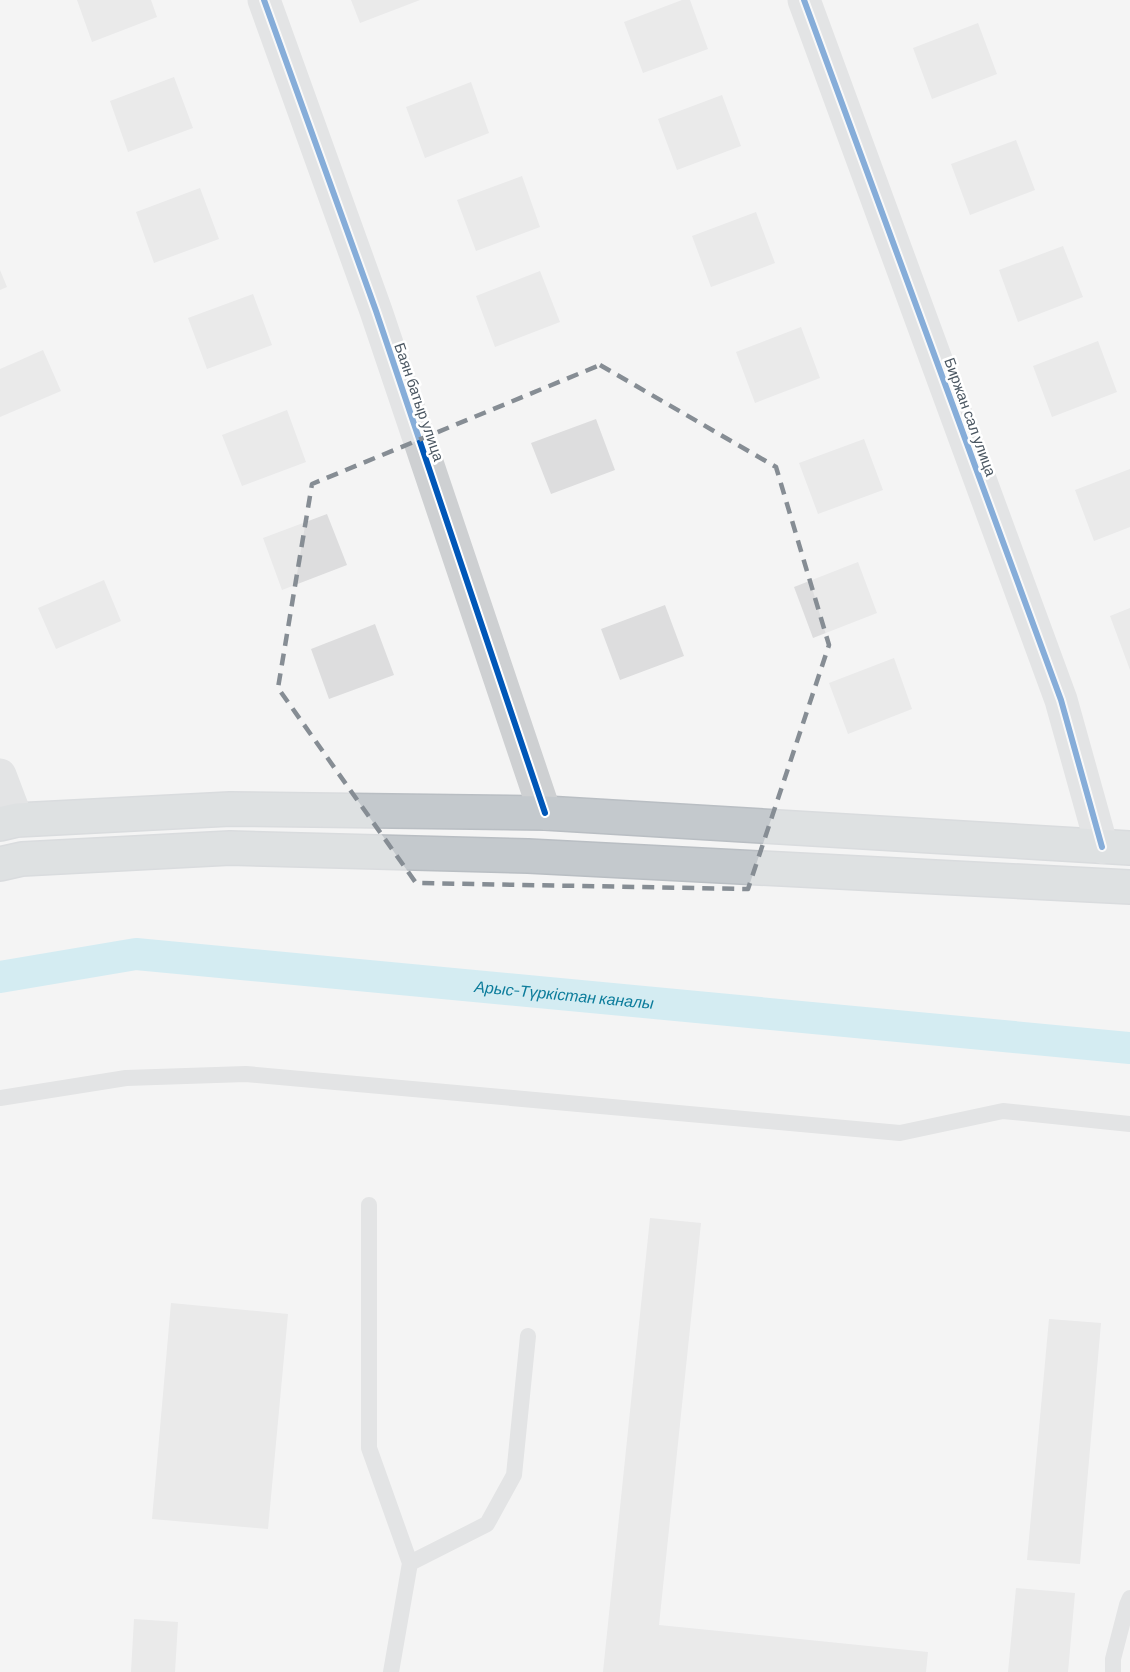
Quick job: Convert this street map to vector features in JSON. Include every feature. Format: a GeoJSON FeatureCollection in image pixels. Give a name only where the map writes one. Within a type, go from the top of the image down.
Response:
{"type":"FeatureCollection","features":[{"type":"Feature","properties":{"kind":"highway"},"geometry":{"type":"LineString","coordinates":[[8,822],[230,809],[545,813],[1116,848]]}},
{"type":"Feature","properties":{"kind":"highway"},"geometry":{"type":"LineString","coordinates":[[0,864],[22,859],[230,848],[528,856],[1130,887]]}},
{"type":"Feature","properties":{"kind":"street","name":"Баян батыр улица"},"geometry":{"type":"LineString","coordinates":[[264,0],[376,311],[545,813]]}},
{"type":"Feature","properties":{"kind":"street","name":"Биржан сал улица"},"geometry":{"type":"LineString","coordinates":[[804,0],[1116,848]]}},
{"type":"Feature","properties":{"kind":"street"},"geometry":{"type":"LineString","coordinates":[[0,775],[8,822]]}},
{"type":"Feature","properties":{"kind":"lane"},"geometry":{"type":"LineString","coordinates":[[0,1098],[126,1078],[246,1074],[900,1133],[1003,1111],[1130,1124]]}},
{"type":"Feature","properties":{"kind":"lane"},"geometry":{"type":"LineString","coordinates":[[369,1205],[369,1448],[410,1563],[391,1672]]}},
{"type":"Feature","properties":{"kind":"lane"},"geometry":{"type":"LineString","coordinates":[[410,1563],[487,1524],[514,1475],[528,1336]]}},
{"type":"Feature","properties":{"kind":"lane"},"geometry":{"type":"LineString","coordinates":[[1113,1672],[1113,1659],[1126,1605],[1130,1598]]}},
{"type":"Feature","properties":{"kind":"highlighted area"},"geometry":{"type":"Polygon","coordinates":[[[600,365],[776,467],[829,645],[748,889],[416,883],[278,688],[312,484],[600,365]]]}},
{"type":"Feature","properties":{"kind":"building"},"geometry":{"type":"Polygon","coordinates":[[[77,0],[151,0],[157,17],[92,42],[77,0]]]}},
{"type":"Feature","properties":{"kind":"building"},"geometry":{"type":"Polygon","coordinates":[[[351,0],[420,0],[360,23],[351,0]]]}},
{"type":"Feature","properties":{"kind":"building"},"geometry":{"type":"Polygon","coordinates":[[[682,0],[690,0],[708,49],[643,73],[624,22],[682,0]]]}},
{"type":"Feature","properties":{"kind":"building"},"geometry":{"type":"Polygon","coordinates":[[[978,23],[997,74],[932,99],[913,48],[978,23]]]}},
{"type":"Feature","properties":{"kind":"building"},"geometry":{"type":"Polygon","coordinates":[[[174,77],[193,128],[128,152],[110,101],[174,77]]]}},
{"type":"Feature","properties":{"kind":"building"},"geometry":{"type":"Polygon","coordinates":[[[471,82],[489,133],[425,158],[406,107],[471,82]]]}},
{"type":"Feature","properties":{"kind":"building"},"geometry":{"type":"Polygon","coordinates":[[[722,95],[741,146],[677,170],[658,119],[722,95]]]}},
{"type":"Feature","properties":{"kind":"building"},"geometry":{"type":"Polygon","coordinates":[[[1016,140],[1035,190],[970,215],[951,164],[1016,140]]]}},
{"type":"Feature","properties":{"kind":"building"},"geometry":{"type":"Polygon","coordinates":[[[522,176],[540,227],[476,251],[457,200],[522,176]]]}},
{"type":"Feature","properties":{"kind":"building"},"geometry":{"type":"Polygon","coordinates":[[[200,188],[219,239],[154,263],[136,212],[200,188]]]}},
{"type":"Feature","properties":{"kind":"building"},"geometry":{"type":"Polygon","coordinates":[[[756,212],[775,263],[711,287],[692,236],[756,212]]]}},
{"type":"Feature","properties":{"kind":"building"},"geometry":{"type":"Polygon","coordinates":[[[1063,246],[1083,297],[1018,322],[999,270],[1063,246]]]}},
{"type":"Feature","properties":{"kind":"building"},"geometry":{"type":"Polygon","coordinates":[[[0,270],[7,287],[0,290],[0,270]]]}},
{"type":"Feature","properties":{"kind":"building"},"geometry":{"type":"Polygon","coordinates":[[[540,271],[560,322],[495,347],[476,296],[540,271]]]}},
{"type":"Feature","properties":{"kind":"building"},"geometry":{"type":"Polygon","coordinates":[[[253,294],[272,345],[207,369],[188,318],[253,294]]]}},
{"type":"Feature","properties":{"kind":"building"},"geometry":{"type":"Polygon","coordinates":[[[801,327],[820,378],[755,403],[736,352],[801,327]]]}},
{"type":"Feature","properties":{"kind":"building"},"geometry":{"type":"Polygon","coordinates":[[[1098,341],[1117,392],[1052,417],[1033,366],[1098,341]]]}},
{"type":"Feature","properties":{"kind":"building"},"geometry":{"type":"Polygon","coordinates":[[[43,350],[61,391],[0,417],[0,369],[43,350]]]}},
{"type":"Feature","properties":{"kind":"building"},"geometry":{"type":"Polygon","coordinates":[[[287,410],[306,462],[242,486],[222,435],[287,410]]]}},
{"type":"Feature","properties":{"kind":"building"},"geometry":{"type":"Polygon","coordinates":[[[596,419],[615,470],[551,494],[531,443],[596,419]]]}},
{"type":"Feature","properties":{"kind":"building"},"geometry":{"type":"Polygon","coordinates":[[[864,439],[883,490],[818,514],[799,463],[864,439]]]}},
{"type":"Feature","properties":{"kind":"building"},"geometry":{"type":"Polygon","coordinates":[[[1130,469],[1130,527],[1094,541],[1075,490],[1130,469]]]}},
{"type":"Feature","properties":{"kind":"building"},"geometry":{"type":"Polygon","coordinates":[[[327,514],[347,565],[282,590],[263,538],[327,514]]]}},
{"type":"Feature","properties":{"kind":"building"},"geometry":{"type":"Polygon","coordinates":[[[858,562],[877,613],[813,638],[794,587],[858,562]]]}},
{"type":"Feature","properties":{"kind":"building"},"geometry":{"type":"Polygon","coordinates":[[[104,580],[121,621],[56,649],[38,608],[104,580]]]}},
{"type":"Feature","properties":{"kind":"building"},"geometry":{"type":"Polygon","coordinates":[[[665,605],[684,656],[620,680],[601,629],[665,605]]]}},
{"type":"Feature","properties":{"kind":"building"},"geometry":{"type":"Polygon","coordinates":[[[1130,608],[1130,670],[1110,616],[1130,608]]]}},
{"type":"Feature","properties":{"kind":"building"},"geometry":{"type":"Polygon","coordinates":[[[375,624],[394,675],[329,699],[311,649],[375,624]]]}},
{"type":"Feature","properties":{"kind":"building"},"geometry":{"type":"Polygon","coordinates":[[[894,658],[912,709],[848,734],[829,683],[894,658]]]}},
{"type":"Feature","properties":{"kind":"building"},"geometry":{"type":"Polygon","coordinates":[[[650,1218],[701,1223],[659,1625],[928,1652],[926,1672],[603,1672],[650,1218]]]}},
{"type":"Feature","properties":{"kind":"building"},"geometry":{"type":"Polygon","coordinates":[[[171,1303],[288,1314],[268,1529],[152,1519],[171,1303]]]}},
{"type":"Feature","properties":{"kind":"building"},"geometry":{"type":"Polygon","coordinates":[[[1049,1319],[1101,1323],[1080,1564],[1027,1560],[1049,1319]]]}},
{"type":"Feature","properties":{"kind":"building"},"geometry":{"type":"Polygon","coordinates":[[[1016,1588],[1075,1593],[1068,1672],[1008,1672],[1016,1588]]]}},
{"type":"Feature","properties":{"kind":"building"},"geometry":{"type":"Polygon","coordinates":[[[134,1619],[178,1622],[175,1672],[131,1672],[134,1619]]]}},
{"type":"Feature","properties":{"kind":"waterway","name":"Арыс-Түркістан каналы"},"geometry":{"type":"LineString","coordinates":[[0,977],[136,954],[1130,1048]]}},
{"type":"Feature","properties":{"kind":"cycle path"},"geometry":{"type":"LineString","coordinates":[[264,0],[376,311],[545,813]]}},
{"type":"Feature","properties":{"kind":"cycle path"},"geometry":{"type":"LineString","coordinates":[[804,0],[1061,700],[1102,847]]}}]}
